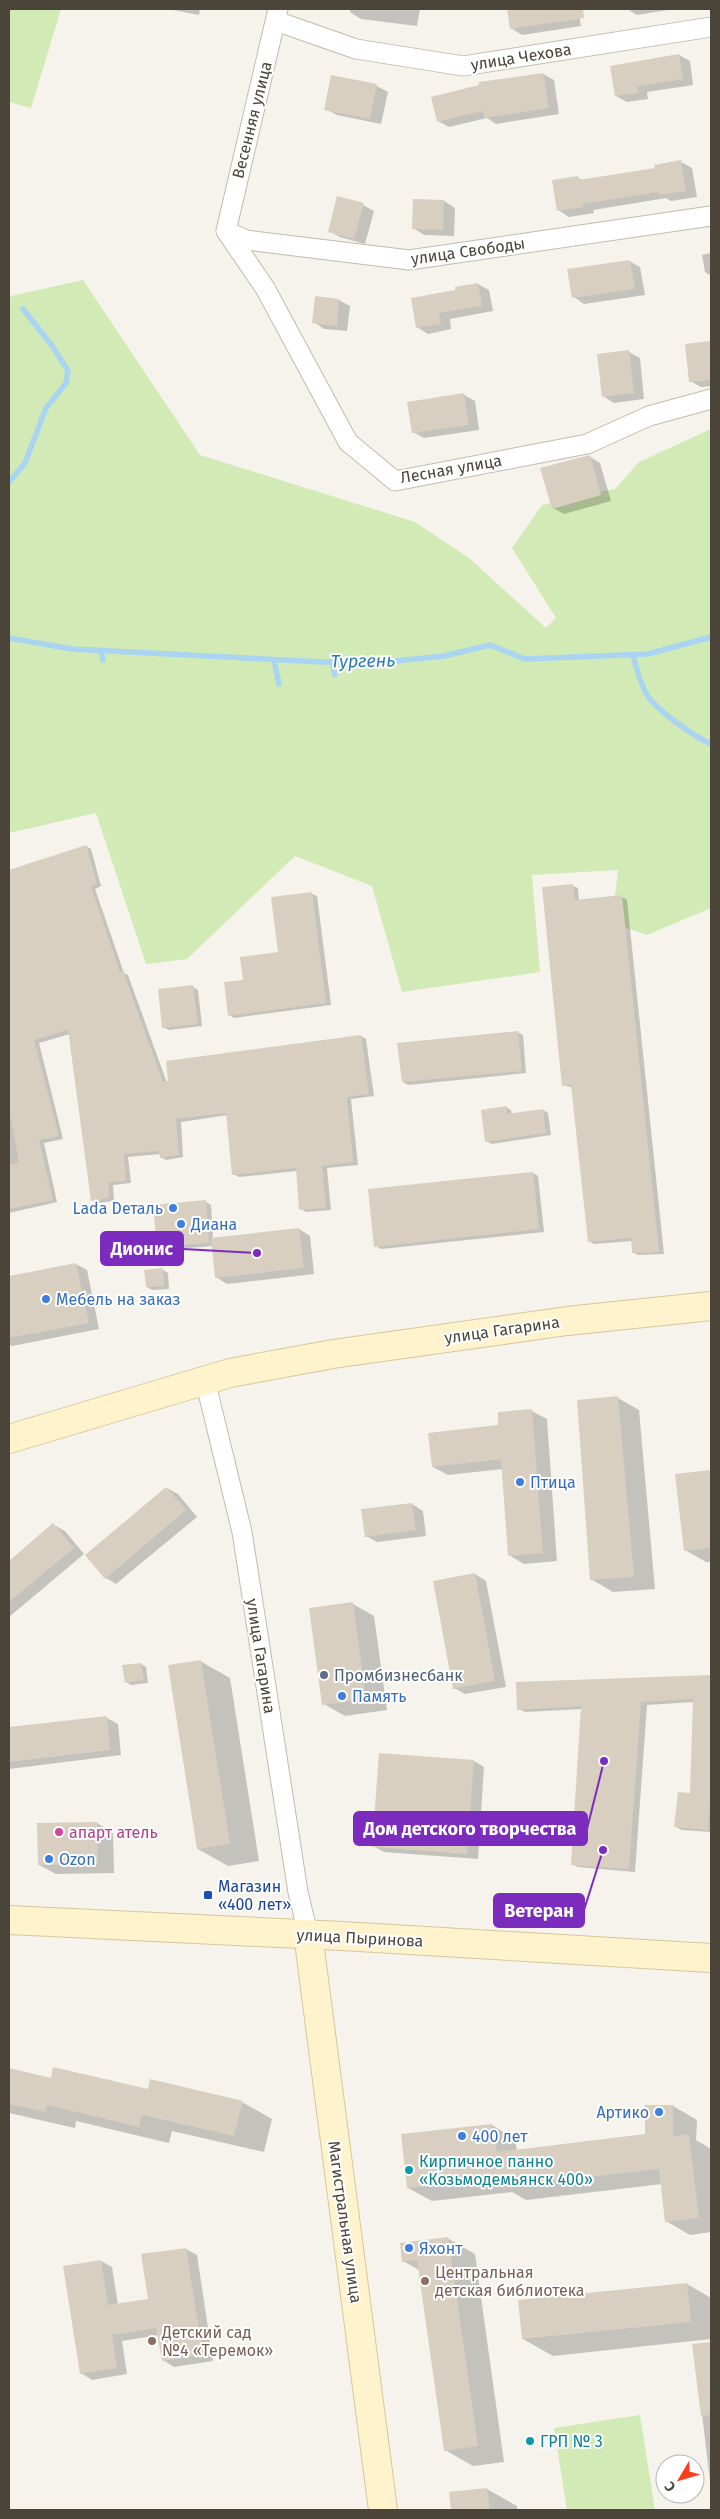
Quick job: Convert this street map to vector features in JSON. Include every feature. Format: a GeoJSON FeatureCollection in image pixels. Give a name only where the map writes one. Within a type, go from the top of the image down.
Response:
{"type":"FeatureCollection","features":[{"type":"Feature","properties":{"kind":"street","name":"улица Чехова"},"geometry":{"type":"LineString","coordinates":[[277,15],[356,49],[463,66],[711,27]]}},
{"type":"Feature","properties":{"kind":"street","name":"Весенняя улица"},"geometry":{"type":"LineString","coordinates":[[226,231],[277,15]]}},
{"type":"Feature","properties":{"kind":"street","name":"улица Свободы"},"geometry":{"type":"LineString","coordinates":[[226,231],[246,240],[409,260],[711,216]]}},
{"type":"Feature","properties":{"kind":"street","name":"Лесная улица"},"geometry":{"type":"LineString","coordinates":[[226,231],[265,288],[348,442],[395,481],[587,444],[648,416],[711,399]]}},
{"type":"Feature","properties":{"kind":"street","name":"улица Гагарина"},"geometry":{"type":"LineString","coordinates":[[9,1439],[205,1380],[333,1354],[567,1321],[711,1306]]}},
{"type":"Feature","properties":{"kind":"street","name":"улица Гагарина"},"geometry":{"type":"LineString","coordinates":[[205,1380],[242,1532],[298,1892],[308,1934]]}},
{"type":"Feature","properties":{"kind":"street","name":"улица Пыринова"},"geometry":{"type":"LineString","coordinates":[[9,1920],[308,1934],[711,1958]]}},
{"type":"Feature","properties":{"kind":"street","name":"Магистральная улица"},"geometry":{"type":"LineString","coordinates":[[308,1934],[383,2510]]}},
{"type":"Feature","properties":{"kind":"green space"},"geometry":{"type":"Polygon","coordinates":[[[9,9],[61,9],[31,108],[9,102],[9,9]]]}},
{"type":"Feature","properties":{"kind":"green space"},"geometry":{"type":"Polygon","coordinates":[[[83,280],[200,455],[415,522],[469,558],[546,628],[556,618],[512,548],[542,505],[615,489],[639,462],[711,429],[711,908],[647,935],[612,923],[618,870],[532,875],[540,972],[402,992],[372,886],[295,856],[187,959],[146,964],[96,813],[9,833],[9,301],[11,296],[83,280]]]}},
{"type":"Feature","properties":{"kind":"green space"},"geometry":{"type":"Polygon","coordinates":[[[640,2415],[655,2510],[567,2510],[554,2428],[640,2415]]]}},
{"type":"Feature","properties":{"kind":"building"},"geometry":{"type":"Polygon","coordinates":[[[507,9],[583,9],[584,18],[510,29],[507,9]]]}},
{"type":"Feature","properties":{"kind":"building"},"geometry":{"type":"Polygon","coordinates":[[[679,54],[683,79],[637,86],[638,93],[615,96],[610,66],[679,54]]]}},
{"type":"Feature","properties":{"kind":"building"},"geometry":{"type":"Polygon","coordinates":[[[543,73],[549,108],[484,118],[483,111],[437,122],[431,97],[479,85],[479,82],[543,73]]]}},
{"type":"Feature","properties":{"kind":"building"},"geometry":{"type":"Polygon","coordinates":[[[331,75],[377,84],[370,119],[324,110],[331,75]]]}},
{"type":"Feature","properties":{"kind":"building"},"geometry":{"type":"Polygon","coordinates":[[[681,160],[686,191],[659,195],[658,192],[583,204],[583,207],[557,211],[552,180],[578,176],[579,180],[655,168],[654,165],[681,160]]]}},
{"type":"Feature","properties":{"kind":"building"},"geometry":{"type":"Polygon","coordinates":[[[337,196],[364,203],[354,239],[328,232],[337,196]]]}},
{"type":"Feature","properties":{"kind":"building"},"geometry":{"type":"Polygon","coordinates":[[[413,199],[444,200],[443,230],[412,229],[413,199]]]}},
{"type":"Feature","properties":{"kind":"building"},"geometry":{"type":"Polygon","coordinates":[[[630,260],[635,289],[572,298],[567,269],[630,260]]]}},
{"type":"Feature","properties":{"kind":"building"},"geometry":{"type":"Polygon","coordinates":[[[478,283],[482,306],[439,313],[441,324],[416,328],[411,298],[455,290],[455,287],[478,283]]]}},
{"type":"Feature","properties":{"kind":"building"},"geometry":{"type":"Polygon","coordinates":[[[315,296],[339,299],[337,326],[312,323],[315,296]]]}},
{"type":"Feature","properties":{"kind":"building"},"geometry":{"type":"Polygon","coordinates":[[[711,341],[711,380],[689,382],[685,344],[711,341]]]}},
{"type":"Feature","properties":{"kind":"building"},"geometry":{"type":"Polygon","coordinates":[[[629,350],[634,393],[602,397],[597,354],[629,350]]]}},
{"type":"Feature","properties":{"kind":"building"},"geometry":{"type":"Polygon","coordinates":[[[464,393],[469,425],[412,433],[407,402],[464,393]]]}},
{"type":"Feature","properties":{"kind":"building"},"geometry":{"type":"Polygon","coordinates":[[[590,455],[601,495],[552,509],[540,468],[590,455]]]}},
{"type":"Feature","properties":{"kind":"building"},"geometry":{"type":"Polygon","coordinates":[[[86,845],[97,884],[91,886],[120,972],[123,971],[163,1082],[168,1081],[166,1061],[361,1035],[369,1094],[347,1097],[353,1162],[322,1166],[326,1208],[299,1210],[296,1168],[232,1175],[226,1113],[176,1119],[179,1155],[160,1158],[159,1151],[124,1154],[126,1181],[109,1182],[109,1198],[91,1201],[68,1030],[34,1040],[59,1136],[39,1140],[53,1200],[9,1209],[9,1165],[19,1162],[9,1109],[9,870],[86,845]]]}},
{"type":"Feature","properties":{"kind":"building"},"geometry":{"type":"Polygon","coordinates":[[[573,884],[575,900],[622,895],[659,1252],[632,1253],[631,1238],[588,1242],[571,1085],[562,1086],[542,887],[573,884]]]}},
{"type":"Feature","properties":{"kind":"building"},"geometry":{"type":"Polygon","coordinates":[[[312,892],[326,1003],[228,1016],[224,982],[243,980],[240,957],[278,952],[271,897],[312,892]]]}},
{"type":"Feature","properties":{"kind":"building"},"geometry":{"type":"Polygon","coordinates":[[[193,985],[198,1024],[162,1028],[158,989],[193,985]]]}},
{"type":"Feature","properties":{"kind":"building"},"geometry":{"type":"Polygon","coordinates":[[[518,1031],[522,1071],[402,1082],[397,1043],[518,1031]]]}},
{"type":"Feature","properties":{"kind":"building"},"geometry":{"type":"Polygon","coordinates":[[[506,1106],[507,1114],[543,1109],[546,1133],[485,1142],[481,1110],[506,1106]]]}},
{"type":"Feature","properties":{"kind":"building"},"geometry":{"type":"Polygon","coordinates":[[[533,1172],[539,1229],[374,1247],[368,1189],[533,1172]]]}},
{"type":"Feature","properties":{"kind":"building","name":"Диана"},"geometry":{"type":"Polygon","coordinates":[[[206,1200],[209,1243],[157,1247],[153,1205],[206,1200]]]}},
{"type":"Feature","properties":{"kind":"building"},"geometry":{"type":"Polygon","coordinates":[[[299,1228],[304,1268],[215,1278],[211,1238],[299,1228]]]}},
{"type":"Feature","properties":{"kind":"building","name":"Мебель на заказ"},"geometry":{"type":"Polygon","coordinates":[[[76,1263],[89,1323],[9,1338],[9,1276],[76,1263]]]}},
{"type":"Feature","properties":{"kind":"building"},"geometry":{"type":"Polygon","coordinates":[[[163,1268],[164,1286],[146,1287],[144,1270],[163,1268]]]}},
{"type":"Feature","properties":{"kind":"building"},"geometry":{"type":"Polygon","coordinates":[[[618,1396],[634,1577],[590,1580],[577,1400],[618,1396]]]}},
{"type":"Feature","properties":{"kind":"building","name":"Птица"},"geometry":{"type":"Polygon","coordinates":[[[532,1409],[543,1553],[508,1556],[501,1459],[432,1467],[428,1433],[498,1425],[498,1412],[532,1409]]]}},
{"type":"Feature","properties":{"kind":"building"},"geometry":{"type":"Polygon","coordinates":[[[711,1470],[711,1548],[684,1551],[675,1474],[711,1470]]]}},
{"type":"Feature","properties":{"kind":"building"},"geometry":{"type":"Polygon","coordinates":[[[166,1487],[186,1510],[105,1579],[85,1555],[166,1487]]]}},
{"type":"Feature","properties":{"kind":"building"},"geometry":{"type":"Polygon","coordinates":[[[412,1503],[416,1530],[365,1537],[361,1509],[412,1503]]]}},
{"type":"Feature","properties":{"kind":"building"},"geometry":{"type":"Polygon","coordinates":[[[53,1523],[74,1548],[9,1602],[9,1561],[53,1523]]]}},
{"type":"Feature","properties":{"kind":"building"},"geometry":{"type":"Polygon","coordinates":[[[475,1573],[495,1681],[453,1689],[433,1581],[475,1573]]]}},
{"type":"Feature","properties":{"kind":"building"},"geometry":{"type":"Polygon","coordinates":[[[353,1602],[366,1699],[322,1705],[309,1608],[353,1602]]]}},
{"type":"Feature","properties":{"kind":"building"},"geometry":{"type":"Polygon","coordinates":[[[201,1660],[230,1844],[197,1849],[168,1665],[201,1660]]]}},
{"type":"Feature","properties":{"kind":"building"},"geometry":{"type":"Polygon","coordinates":[[[141,1663],[144,1680],[125,1683],[122,1665],[141,1663]]]}},
{"type":"Feature","properties":{"kind":"building"},"geometry":{"type":"Polygon","coordinates":[[[711,1675],[711,1788],[708,1830],[674,1827],[678,1792],[690,1793],[693,1699],[641,1702],[629,1869],[571,1865],[581,1706],[517,1710],[516,1682],[711,1675]]]}},
{"type":"Feature","properties":{"kind":"building"},"geometry":{"type":"Polygon","coordinates":[[[107,1716],[110,1750],[9,1762],[9,1727],[107,1716]]]}},
{"type":"Feature","properties":{"kind":"building"},"geometry":{"type":"Polygon","coordinates":[[[379,1753],[474,1760],[467,1854],[372,1847],[379,1753]]]}},
{"type":"Feature","properties":{"kind":"building"},"geometry":{"type":"Polygon","coordinates":[[[97,1822],[98,1864],[38,1865],[37,1823],[97,1822]]]}},
{"type":"Feature","properties":{"kind":"building"},"geometry":{"type":"Polygon","coordinates":[[[53,2067],[148,2089],[150,2079],[243,2101],[234,2136],[142,2115],[139,2127],[47,2105],[45,2112],[9,2104],[9,2068],[51,2078],[53,2067]]]}},
{"type":"Feature","properties":{"kind":"building"},"geometry":{"type":"Polygon","coordinates":[[[645,2105],[673,2105],[673,2136],[689,2134],[699,2218],[665,2222],[659,2169],[501,2187],[500,2177],[407,2188],[401,2134],[492,2124],[497,2152],[645,2134],[645,2105]]]}},
{"type":"Feature","properties":{"kind":"building"},"geometry":{"type":"Polygon","coordinates":[[[448,2237],[478,2446],[444,2451],[417,2260],[402,2262],[400,2243],[448,2237]]]}},
{"type":"Feature","properties":{"kind":"building"},"geometry":{"type":"Polygon","coordinates":[[[186,2248],[203,2355],[162,2361],[156,2328],[112,2335],[117,2368],[80,2374],[63,2266],[101,2260],[108,2305],[148,2299],[141,2254],[186,2248]]]}},
{"type":"Feature","properties":{"kind":"building"},"geometry":{"type":"Polygon","coordinates":[[[687,2283],[691,2322],[522,2339],[518,2300],[687,2283]]]}},
{"type":"Feature","properties":{"kind":"building"},"geometry":{"type":"Polygon","coordinates":[[[711,2342],[711,2415],[701,2416],[692,2344],[711,2342]]]}},
{"type":"Feature","properties":{"kind":"building"},"geometry":{"type":"Polygon","coordinates":[[[487,2488],[490,2510],[451,2510],[449,2492],[487,2488]]]}},
{"type":"Feature","properties":{"kind":"waterway"},"geometry":{"type":"LineString","coordinates":[[9,482],[25,463],[46,408],[66,383],[68,371],[53,347],[23,309]]}},
{"type":"Feature","properties":{"kind":"waterway","name":"Тургень"},"geometry":{"type":"LineString","coordinates":[[9,638],[72,649],[323,662],[385,662],[444,656],[490,645],[525,659],[648,654],[711,637]]}},
{"type":"Feature","properties":{"kind":"waterway"},"geometry":{"type":"LineString","coordinates":[[101,650],[103,660]]}},
{"type":"Feature","properties":{"kind":"waterway"},"geometry":{"type":"LineString","coordinates":[[633,655],[642,685],[652,701],[676,722],[711,744]]}},
{"type":"Feature","properties":{"kind":"waterway"},"geometry":{"type":"LineString","coordinates":[[274,660],[279,684]]}},
{"type":"Feature","properties":{"kind":"waterway"},"geometry":{"type":"LineString","coordinates":[[332,662],[335,675]]}},
{"type":"Feature","properties":{"kind":"place","name":"Lada Dеталь"},"geometry":{"type":"Point","coordinates":[173,1208]}},
{"type":"Feature","properties":{"kind":"place","name":"Диана"},"geometry":{"type":"Point","coordinates":[181,1224]}},
{"type":"Feature","properties":{"kind":"place","name":"Дионис"},"geometry":{"type":"Point","coordinates":[257,1253]}},
{"type":"Feature","properties":{"kind":"place","name":"Мебель на заказ"},"geometry":{"type":"Point","coordinates":[46,1299]}},
{"type":"Feature","properties":{"kind":"place","name":"Птица"},"geometry":{"type":"Point","coordinates":[520,1482]}},
{"type":"Feature","properties":{"kind":"place","name":"Промбизнесбанк"},"geometry":{"type":"Point","coordinates":[324,1675]}},
{"type":"Feature","properties":{"kind":"place","name":"Память"},"geometry":{"type":"Point","coordinates":[342,1696]}},
{"type":"Feature","properties":{"kind":"place","name":"Дом детского творчества"},"geometry":{"type":"Point","coordinates":[604,1761]}},
{"type":"Feature","properties":{"kind":"place","name":"апарт атель"},"geometry":{"type":"Point","coordinates":[59,1832]}},
{"type":"Feature","properties":{"kind":"place","name":"Ветеран"},"geometry":{"type":"Point","coordinates":[603,1850]}},
{"type":"Feature","properties":{"kind":"place","name":"Ozon"},"geometry":{"type":"Point","coordinates":[49,1859]}},
{"type":"Feature","properties":{"kind":"place","name":"Магазин «400 лет»"},"geometry":{"type":"Point","coordinates":[208,1895]}},
{"type":"Feature","properties":{"kind":"place","name":"Артико"},"geometry":{"type":"Point","coordinates":[659,2112]}},
{"type":"Feature","properties":{"kind":"place","name":"400 лет"},"geometry":{"type":"Point","coordinates":[462,2136]}},
{"type":"Feature","properties":{"kind":"place","name":"Кирпичное панно «Козьмодемьянск 400»"},"geometry":{"type":"Point","coordinates":[409,2170]}},
{"type":"Feature","properties":{"kind":"place","name":"Яхонт"},"geometry":{"type":"Point","coordinates":[409,2248]}},
{"type":"Feature","properties":{"kind":"place","name":"Центральная детская библиотека"},"geometry":{"type":"Point","coordinates":[425,2281]}},
{"type":"Feature","properties":{"kind":"place","name":"Детский сад №4 «Теремок»"},"geometry":{"type":"Point","coordinates":[152,2341]}},
{"type":"Feature","properties":{"kind":"place","name":"ГРП № 3"},"geometry":{"type":"Point","coordinates":[530,2441]}}]}
